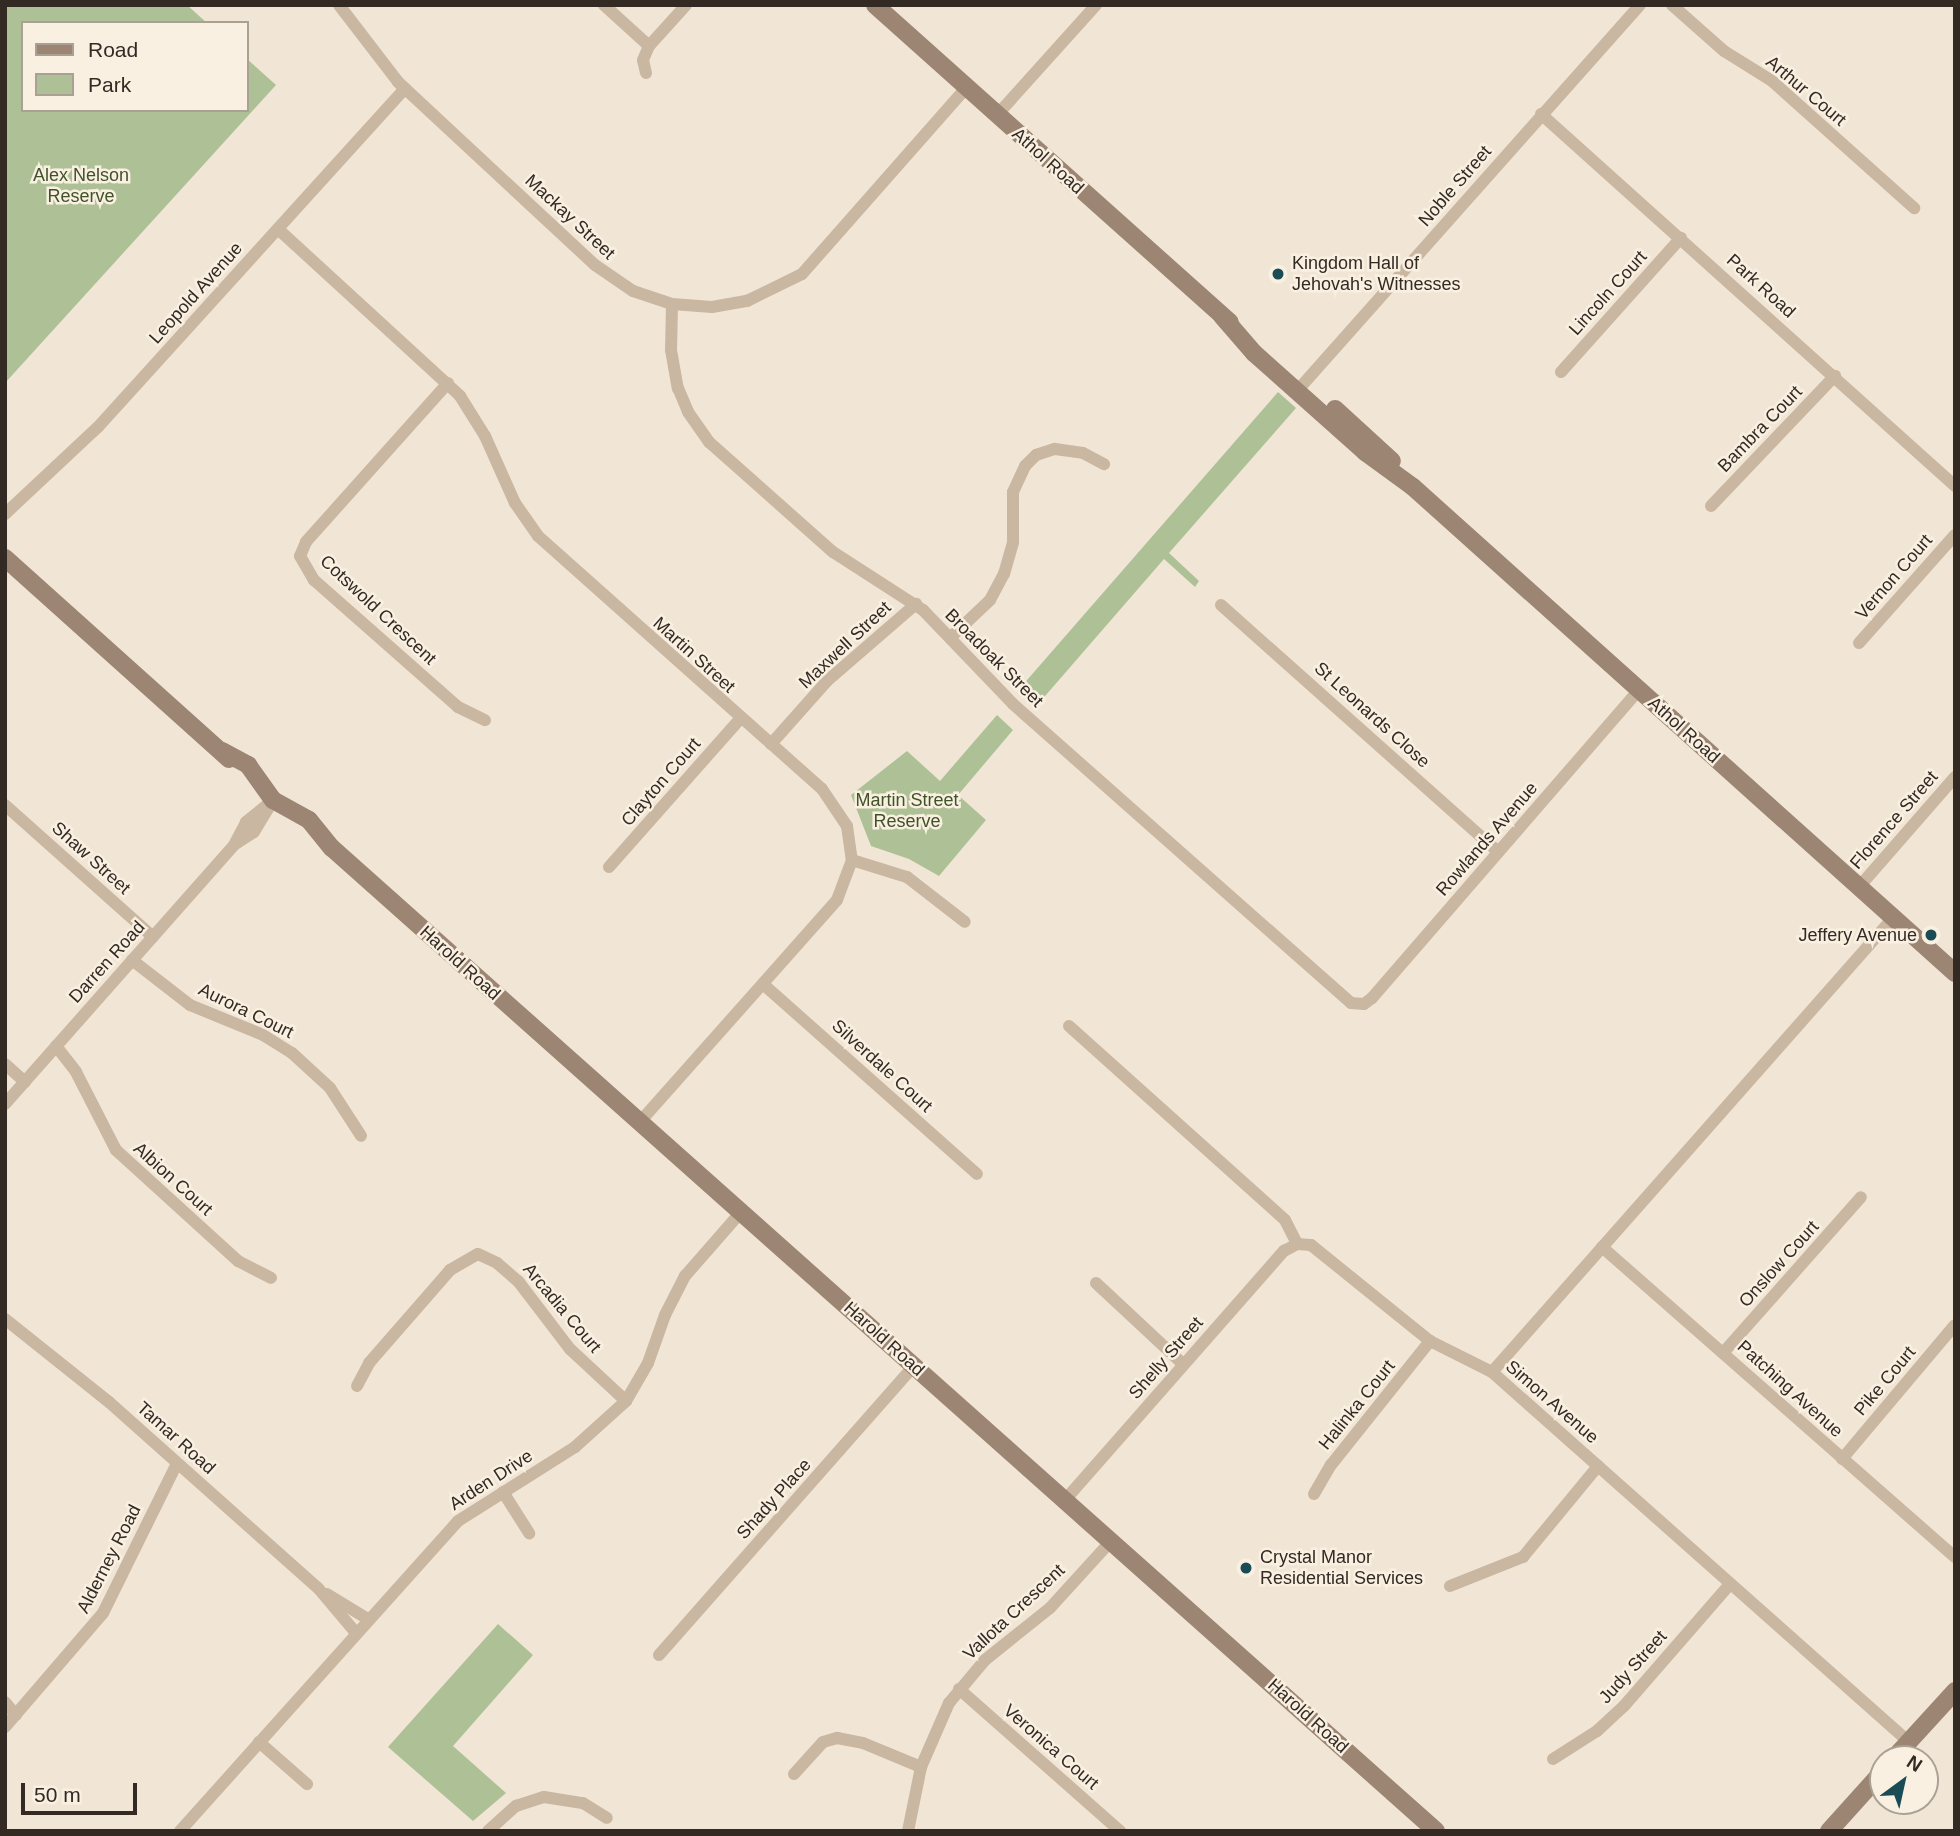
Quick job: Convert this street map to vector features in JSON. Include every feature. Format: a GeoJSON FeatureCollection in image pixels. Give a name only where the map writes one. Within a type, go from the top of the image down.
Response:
{"type":"FeatureCollection","features":[{"type":"Feature","properties":{"kind":"street","name":"Mackay Street"},"geometry":{"type":"LineString","coordinates":[[340,5],[405,89],[601,270],[632,291],[672,304],[712,307],[747,302],[802,274],[966,88]]}},
{"type":"Feature","properties":{"kind":"street"},"geometry":{"type":"LineString","coordinates":[[604,5],[649,46]]}},
{"type":"Feature","properties":{"kind":"street"},"geometry":{"type":"LineString","coordinates":[[646,73],[643,60],[649,46],[686,5]]}},
{"type":"Feature","properties":{"kind":"street","name":"Athol Road"},"geometry":{"type":"LineString","coordinates":[[875,5],[1301,387],[1365,452],[1413,487],[1955,973]]}},
{"type":"Feature","properties":{"kind":"street"},"geometry":{"type":"LineString","coordinates":[[998,115],[1096,5]]}},
{"type":"Feature","properties":{"kind":"street","name":"Noble Street"},"geometry":{"type":"LineString","coordinates":[[1301,387],[1640,5]]}},
{"type":"Feature","properties":{"kind":"street","name":"Arthur Court"},"geometry":{"type":"LineString","coordinates":[[1672,5],[1724,51],[1772,81],[1914,208]]}},
{"type":"Feature","properties":{"kind":"street","name":"Leopold Avenue"},"geometry":{"type":"LineString","coordinates":[[5,514],[98,427],[405,89]]}},
{"type":"Feature","properties":{"kind":"street","name":"Park Road"},"geometry":{"type":"LineString","coordinates":[[1541,114],[1955,486]]}},
{"type":"Feature","properties":{"kind":"street","name":"Martin Street"},"geometry":{"type":"LineString","coordinates":[[278,229],[448,383],[476,419],[514,503],[538,536],[836,804],[847,826],[852,860],[837,900],[640,1122]]}},
{"type":"Feature","properties":{"kind":"street","name":"Lincoln Court"},"geometry":{"type":"LineString","coordinates":[[1560,372],[1681,238]]}},
{"type":"Feature","properties":{"kind":"street","name":"Broadoak Street"},"geometry":{"type":"LineString","coordinates":[[672,304],[671,350],[678,388],[703,435],[833,552],[916,604],[1021,711],[1343,1000],[1358,1005]]}},
{"type":"Feature","properties":{"kind":"street","name":"Bambra Court"},"geometry":{"type":"LineString","coordinates":[[1711,506],[1835,376]]}},
{"type":"Feature","properties":{"kind":"street","name":"Cotswold Crescent"},"geometry":{"type":"LineString","coordinates":[[448,383],[306,542],[300,556],[314,580],[458,707],[485,720]]}},
{"type":"Feature","properties":{"kind":"street"},"geometry":{"type":"LineString","coordinates":[[950,638],[990,600],[1004,574],[1014,533],[1013,492],[1025,466],[1036,455],[1055,449],[1083,453],[1104,464]]}},
{"type":"Feature","properties":{"kind":"street","name":"Vernon Court"},"geometry":{"type":"LineString","coordinates":[[1859,643],[1955,535]]}},
{"type":"Feature","properties":{"kind":"street","name":"Harold Road"},"geometry":{"type":"LineString","coordinates":[[5,558],[222,751],[255,771],[269,806],[309,820],[332,848],[1436,1831]]}},
{"type":"Feature","properties":{"kind":"street","name":"Maxwell Street"},"geometry":{"type":"LineString","coordinates":[[771,744],[835,673],[916,604]]}},
{"type":"Feature","properties":{"kind":"street","name":"St Leonards Close"},"geometry":{"type":"LineString","coordinates":[[1222,605],[1498,852]]}},
{"type":"Feature","properties":{"kind":"street","name":"Rowlands Avenue"},"geometry":{"type":"LineString","coordinates":[[1358,1005],[1372,998],[1639,690]]}},
{"type":"Feature","properties":{"kind":"street","name":"Clayton Court"},"geometry":{"type":"LineString","coordinates":[[610,867],[740,719]]}},
{"type":"Feature","properties":{"kind":"street","name":"Florence Street"},"geometry":{"type":"LineString","coordinates":[[1859,887],[1955,777]]}},
{"type":"Feature","properties":{"kind":"street","name":"Shaw Street"},"geometry":{"type":"LineString","coordinates":[[5,805],[153,936]]}},
{"type":"Feature","properties":{"kind":"street","name":"Darren Road"},"geometry":{"type":"LineString","coordinates":[[5,1104],[269,806]]}},
{"type":"Feature","properties":{"kind":"street"},"geometry":{"type":"LineString","coordinates":[[852,860],[916,882],[965,922]]}},
{"type":"Feature","properties":{"kind":"street"},"geometry":{"type":"LineString","coordinates":[[1492,1372],[1894,918]]}},
{"type":"Feature","properties":{"kind":"street","name":"Aurora Court"},"geometry":{"type":"LineString","coordinates":[[132,960],[190,1005],[263,1035],[292,1052],[330,1088],[361,1136]]}},
{"type":"Feature","properties":{"kind":"street","name":"Silverdale Court"},"geometry":{"type":"LineString","coordinates":[[763,984],[977,1174]]}},
{"type":"Feature","properties":{"kind":"street"},"geometry":{"type":"LineString","coordinates":[[1069,1027],[1285,1220],[1297,1244]]}},
{"type":"Feature","properties":{"kind":"street","name":"Albion Court"},"geometry":{"type":"LineString","coordinates":[[56,1046],[76,1072],[116,1150],[238,1261],[271,1278]]}},
{"type":"Feature","properties":{"kind":"street"},"geometry":{"type":"LineString","coordinates":[[5,1064],[25,1082]]}},
{"type":"Feature","properties":{"kind":"street","name":"Onslow Court"},"geometry":{"type":"LineString","coordinates":[[1723,1353],[1861,1197]]}},
{"type":"Feature","properties":{"kind":"street","name":"Arden Drive"},"geometry":{"type":"LineString","coordinates":[[180,1831],[458,1521],[575,1447],[626,1401],[648,1363],[665,1315],[685,1276],[741,1212]]}},
{"type":"Feature","properties":{"kind":"street","name":"Simon Avenue"},"geometry":{"type":"LineString","coordinates":[[1297,1244],[1311,1245],[1430,1340],[1492,1372],[1728,1585],[1909,1742]]}},
{"type":"Feature","properties":{"kind":"street","name":"Shelly Street"},"geometry":{"type":"LineString","coordinates":[[1065,1500],[1284,1251],[1297,1244]]}},
{"type":"Feature","properties":{"kind":"street","name":"Patching Avenue"},"geometry":{"type":"LineString","coordinates":[[1602,1247],[1955,1558]]}},
{"type":"Feature","properties":{"kind":"street","name":"Arcadia Court"},"geometry":{"type":"LineString","coordinates":[[357,1386],[369,1363],[450,1270],[478,1254],[518,1281],[570,1349],[626,1401]]}},
{"type":"Feature","properties":{"kind":"street"},"geometry":{"type":"LineString","coordinates":[[1096,1283],[1183,1364]]}},
{"type":"Feature","properties":{"kind":"street","name":"Tamar Road"},"geometry":{"type":"LineString","coordinates":[[5,1319],[177,1463],[318,1588],[356,1633]]}},
{"type":"Feature","properties":{"kind":"street","name":"Pike Court"},"geometry":{"type":"LineString","coordinates":[[1842,1459],[1955,1325]]}},
{"type":"Feature","properties":{"kind":"street","name":"Halinka Court"},"geometry":{"type":"LineString","coordinates":[[1314,1494],[1331,1465],[1430,1340]]}},
{"type":"Feature","properties":{"kind":"street","name":"Shady Place"},"geometry":{"type":"LineString","coordinates":[[659,1655],[914,1366]]}},
{"type":"Feature","properties":{"kind":"street","name":"Alderney Road"},"geometry":{"type":"LineString","coordinates":[[5,1727],[103,1614],[177,1463]]}},
{"type":"Feature","properties":{"kind":"street"},"geometry":{"type":"LineString","coordinates":[[1450,1586],[1523,1557],[1598,1466]]}},
{"type":"Feature","properties":{"kind":"street"},"geometry":{"type":"LineString","coordinates":[[502,1492],[528,1533]]}},
{"type":"Feature","properties":{"kind":"street","name":"Vallota Crescent"},"geometry":{"type":"LineString","coordinates":[[908,1831],[921,1767],[940,1718],[960,1689],[997,1649],[1050,1608],[1111,1541]]}},
{"type":"Feature","properties":{"kind":"street","name":"Judy Street"},"geometry":{"type":"LineString","coordinates":[[1553,1759],[1598,1731],[1624,1706],[1728,1585]]}},
{"type":"Feature","properties":{"kind":"street","name":"Tamar Road"},"geometry":{"type":"LineString","coordinates":[[318,1588],[368,1619]]}},
{"type":"Feature","properties":{"kind":"street","name":"Veronica Court"},"geometry":{"type":"LineString","coordinates":[[960,1689],[1120,1831]]}},
{"type":"Feature","properties":{"kind":"street"},"geometry":{"type":"LineString","coordinates":[[1906,1745],[1955,1691]]}},
{"type":"Feature","properties":{"kind":"street"},"geometry":{"type":"LineString","coordinates":[[5,1702],[16,1715]]}},
{"type":"Feature","properties":{"kind":"street"},"geometry":{"type":"LineString","coordinates":[[794,1774],[823,1742],[837,1738],[863,1743],[921,1767]]}},
{"type":"Feature","properties":{"kind":"street"},"geometry":{"type":"LineString","coordinates":[[259,1742],[307,1784]]}},
{"type":"Feature","properties":{"kind":"street"},"geometry":{"type":"LineString","coordinates":[[1829,1831],[1869,1787]]}},
{"type":"Feature","properties":{"kind":"street"},"geometry":{"type":"LineString","coordinates":[[488,1831],[516,1805],[544,1797],[583,1803],[607,1818]]}},
{"type":"Feature","properties":{"kind":"green space","name":"Alex Nelson Reserve"},"geometry":{"type":"Polygon","coordinates":[[[5,5],[187,5],[205,21],[21,21],[21,112],[248,112],[248,60],[276,85],[5,383],[5,5]]]}},
{"type":"Feature","properties":{"kind":"green space"},"geometry":{"type":"Polygon","coordinates":[[[1278,392],[1296,408],[1169,553],[1199,581],[1195,587],[1164,559],[1039,703],[1021,687],[1278,392]]]}},
{"type":"Feature","properties":{"kind":"green space","name":"Martin Street Reserve"},"geometry":{"type":"Polygon","coordinates":[[[997,715],[1013,730],[958,795],[986,820],[939,876],[909,859],[871,846],[851,795],[907,751],[940,781],[997,715]]]}},
{"type":"Feature","properties":{"kind":"green space"},"geometry":{"type":"Polygon","coordinates":[[[498,1624],[533,1655],[453,1746],[506,1793],[473,1821],[388,1747],[498,1624]]]}},
{"type":"Feature","properties":{"kind":"place","name":"Kingdom Hall of Jehovah's Witnesses"},"geometry":{"type":"Point","coordinates":[1278,274]}},
{"type":"Feature","properties":{"kind":"place","name":"Jeffery Avenue"},"geometry":{"type":"Point","coordinates":[1931,935]}},
{"type":"Feature","properties":{"kind":"place","name":"Crystal Manor Residential Services"},"geometry":{"type":"Point","coordinates":[1246,1568]}}]}
